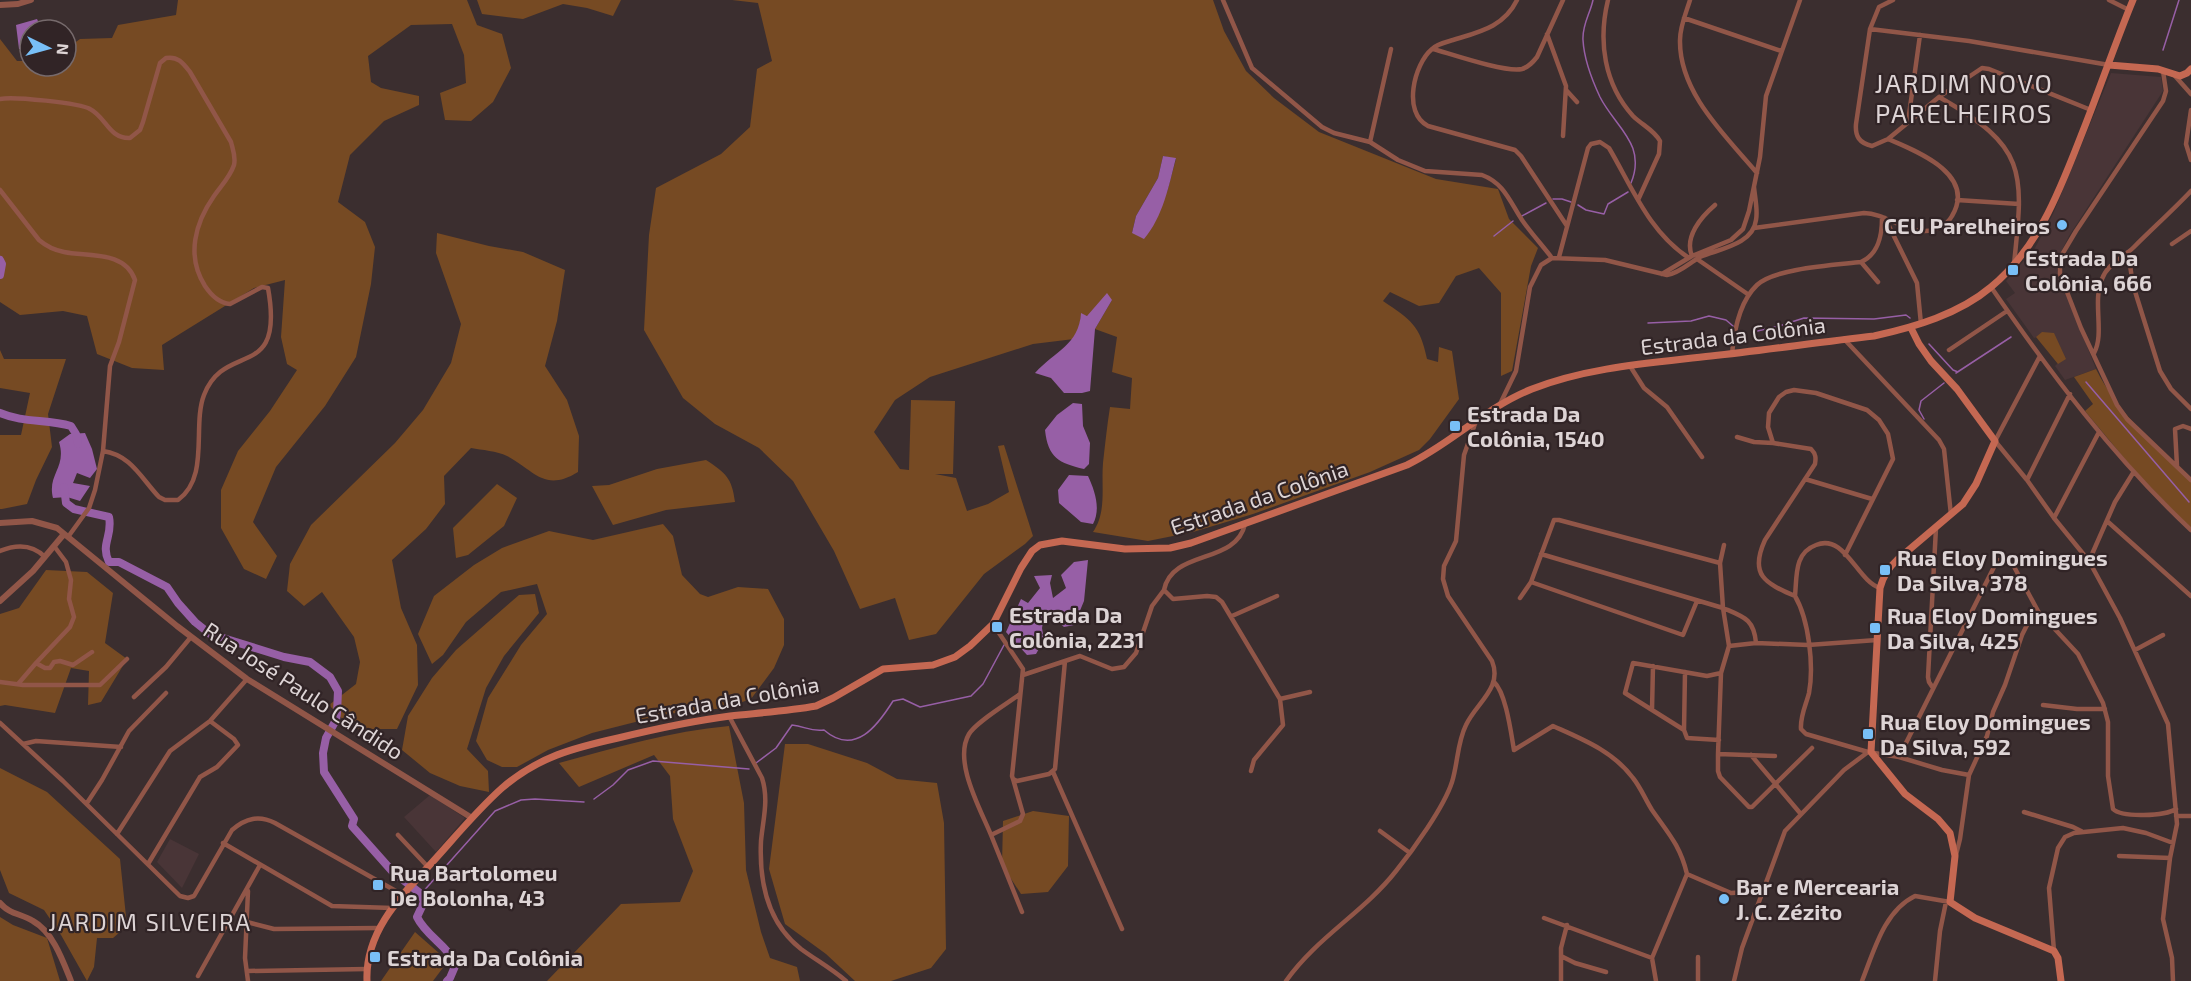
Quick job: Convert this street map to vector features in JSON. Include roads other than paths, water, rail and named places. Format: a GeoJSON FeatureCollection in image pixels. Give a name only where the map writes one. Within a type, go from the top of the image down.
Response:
{"type":"FeatureCollection","features":[{"type":"Feature","properties":{"kind":"main road","name":"Estrada da Colônia"},"geometry":{"type":"LineString","coordinates":[[368,981],[368,956],[379,928],[392,909],[415,880],[472,818],[515,778],[544,760],[568,750],[678,724],[816,706],[833,699],[883,669],[933,665],[955,657],[993,624],[1021,568],[1032,551],[1041,545],[1062,542],[1125,549],[1170,548],[1191,543],[1425,457],[1477,418],[1500,404],[1557,380],[1629,366],[1844,339],[1911,328],[1963,305],[1991,287],[2033,242],[2054,201],[2133,0]]}},
{"type":"Feature","properties":{"kind":"main road"},"geometry":{"type":"LineString","coordinates":[[2109,65],[2163,71],[2174,75],[2183,75],[2191,69]]}},
{"type":"Feature","properties":{"kind":"main road"},"geometry":{"type":"LineString","coordinates":[[1911,328],[1931,361],[1958,389],[1995,441],[1968,497],[1952,515],[1890,566],[1883,579],[1880,588],[1869,752],[1905,794],[1948,829],[1955,856],[1948,902],[1975,918],[2054,951],[2058,958],[2061,981]]}},
{"type":"Feature","properties":{"kind":"street"},"geometry":{"type":"LineString","coordinates":[[0,5],[18,4],[31,0]]}},
{"type":"Feature","properties":{"kind":"street"},"geometry":{"type":"LineString","coordinates":[[1222,0],[1247,59],[1262,78],[1322,128],[1370,142],[1398,160],[1425,171],[1482,175],[1491,178],[1503,189],[1522,220],[1552,258]]}},
{"type":"Feature","properties":{"kind":"street"},"geometry":{"type":"LineString","coordinates":[[1516,0],[1507,16],[1498,24],[1432,49],[1415,81],[1412,100],[1417,118],[1421,123],[1515,150],[1567,226]]}},
{"type":"Feature","properties":{"kind":"street"},"geometry":{"type":"LineString","coordinates":[[1432,49],[1514,70],[1523,69],[1532,64],[1537,57],[1563,0]]}},
{"type":"Feature","properties":{"kind":"street"},"geometry":{"type":"LineString","coordinates":[[1608,0],[1603,46],[1609,76],[1630,113],[1651,130],[1660,141],[1659,154],[1638,200]]}},
{"type":"Feature","properties":{"kind":"street"},"geometry":{"type":"LineString","coordinates":[[1690,0],[1680,42],[1683,62],[1692,87],[1713,120],[1757,173]]}},
{"type":"Feature","properties":{"kind":"street"},"geometry":{"type":"LineString","coordinates":[[1500,404],[1516,370],[1530,287],[1541,265],[1552,258],[1559,257],[1605,260],[1662,274],[1738,235],[1746,222],[1755,187],[1766,96],[1800,0]]}},
{"type":"Feature","properties":{"kind":"street"},"geometry":{"type":"LineString","coordinates":[[1893,0],[1879,7],[1870,29],[1856,130],[1860,140],[1872,146],[1888,139],[1939,97],[1982,68],[2089,109]]}},
{"type":"Feature","properties":{"kind":"street"},"geometry":{"type":"LineString","coordinates":[[2109,0],[2129,10]]}},
{"type":"Feature","properties":{"kind":"street"},"geometry":{"type":"LineString","coordinates":[[1684,18],[1781,51]]}},
{"type":"Feature","properties":{"kind":"street"},"geometry":{"type":"LineString","coordinates":[[1870,29],[2109,65]]}},
{"type":"Feature","properties":{"kind":"street"},"geometry":{"type":"LineString","coordinates":[[1547,34],[1563,73],[1567,90],[1563,135]]}},
{"type":"Feature","properties":{"kind":"street"},"geometry":{"type":"LineString","coordinates":[[1908,122],[1920,35]]}},
{"type":"Feature","properties":{"kind":"street"},"geometry":{"type":"LineString","coordinates":[[1370,142],[1391,49]]}},
{"type":"Feature","properties":{"kind":"street"},"geometry":{"type":"LineString","coordinates":[[0,99],[18,97],[84,106],[97,114],[113,133],[119,137],[130,138],[140,130],[160,63],[166,58],[175,58],[183,63],[190,72],[231,142],[234,152],[234,165],[230,174],[206,207],[199,223],[194,245],[194,261],[208,290],[223,303],[230,304],[262,287],[268,288],[271,324],[267,341],[255,355],[234,364],[216,377],[206,391],[199,415],[198,460],[188,489],[178,500],[165,500],[159,497],[129,462],[115,454],[103,451]]}},
{"type":"Feature","properties":{"kind":"street"},"geometry":{"type":"LineString","coordinates":[[2163,71],[2166,91],[2163,101],[2076,231],[2061,258],[2060,274],[2081,328],[2120,410],[2191,480]]}},
{"type":"Feature","properties":{"kind":"street"},"geometry":{"type":"LineString","coordinates":[[2174,75],[2191,94]]}},
{"type":"Feature","properties":{"kind":"street"},"geometry":{"type":"LineString","coordinates":[[2181,83],[2191,85]]}},
{"type":"Feature","properties":{"kind":"street"},"geometry":{"type":"LineString","coordinates":[[1567,90],[1577,102]]}},
{"type":"Feature","properties":{"kind":"street"},"geometry":{"type":"LineString","coordinates":[[1939,97],[1972,116],[2004,145],[2018,178],[2019,204],[2014,264]]}},
{"type":"Feature","properties":{"kind":"street"},"geometry":{"type":"LineString","coordinates":[[2191,110],[2186,144],[2191,160]]}},
{"type":"Feature","properties":{"kind":"street"},"geometry":{"type":"LineString","coordinates":[[1754,228],[1864,213],[1872,213],[1924,232],[1947,222],[1953,215],[1957,200],[1950,177],[1938,163],[1888,139]]}},
{"type":"Feature","properties":{"kind":"street"},"geometry":{"type":"LineString","coordinates":[[1559,257],[1588,148],[1595,143],[1605,144],[1661,234],[1749,295]]}},
{"type":"Feature","properties":{"kind":"street"},"geometry":{"type":"LineString","coordinates":[[1693,258],[1741,241],[1754,228],[1757,218],[1755,187]]}},
{"type":"Feature","properties":{"kind":"street"},"geometry":{"type":"LineString","coordinates":[[0,190],[32,232],[46,246],[66,253],[102,255],[125,267],[134,277],[135,283],[109,372],[103,451],[89,508],[27,577],[0,601]]}},
{"type":"Feature","properties":{"kind":"street"},"geometry":{"type":"LineString","coordinates":[[2094,352],[2097,348],[2097,304],[2100,282],[2110,266],[2128,252],[2191,191]]}},
{"type":"Feature","properties":{"kind":"street"},"geometry":{"type":"LineString","coordinates":[[1957,200],[2019,204]]}},
{"type":"Feature","properties":{"kind":"street"},"geometry":{"type":"LineString","coordinates":[[1693,258],[1690,243],[1694,231],[1705,214],[1715,205]]}},
{"type":"Feature","properties":{"kind":"street"},"geometry":{"type":"LineString","coordinates":[[1732,354],[1736,326],[1749,295],[1760,282],[1775,275],[1869,259],[1875,251],[1883,218]]}},
{"type":"Feature","properties":{"kind":"street"},"geometry":{"type":"LineString","coordinates":[[1883,218],[1917,283],[1921,324]]}},
{"type":"Feature","properties":{"kind":"street"},"geometry":{"type":"LineString","coordinates":[[2172,244],[2191,231]]}},
{"type":"Feature","properties":{"kind":"street"},"geometry":{"type":"LineString","coordinates":[[2128,252],[2133,285],[2160,371],[2171,389],[2191,409]]}},
{"type":"Feature","properties":{"kind":"street"},"geometry":{"type":"LineString","coordinates":[[1861,262],[1878,282]]}},
{"type":"Feature","properties":{"kind":"street"},"geometry":{"type":"LineString","coordinates":[[1991,287],[2040,356],[2133,474],[2191,530]]}},
{"type":"Feature","properties":{"kind":"street"},"geometry":{"type":"LineString","coordinates":[[1949,350],[2007,311]]}},
{"type":"Feature","properties":{"kind":"street"},"geometry":{"type":"LineString","coordinates":[[1844,339],[1939,440],[1945,455],[1952,515]]}},
{"type":"Feature","properties":{"kind":"street"},"geometry":{"type":"LineString","coordinates":[[2040,356],[1995,441],[2089,561],[2135,650],[2168,724],[2176,830],[2170,858],[2163,919],[2172,958],[2173,981]]}},
{"type":"Feature","properties":{"kind":"street"},"geometry":{"type":"LineString","coordinates":[[1629,366],[1644,388],[1667,407],[1702,457]]}},
{"type":"Feature","properties":{"kind":"street"},"geometry":{"type":"LineString","coordinates":[[1773,443],[1768,427],[1769,413],[1779,397],[1794,390],[1816,393],[1867,410],[1879,420],[1888,434],[1893,459],[1845,555]]}},
{"type":"Feature","properties":{"kind":"street"},"geometry":{"type":"LineString","coordinates":[[2027,480],[2070,394]]}},
{"type":"Feature","properties":{"kind":"street"},"geometry":{"type":"LineString","coordinates":[[1286,981],[1300,963],[1390,879],[1410,853],[1451,786],[1464,728],[1494,682],[1492,661],[1448,596],[1443,579],[1444,568],[1456,541],[1464,454],[1477,418]]}},
{"type":"Feature","properties":{"kind":"street"},"geometry":{"type":"LineString","coordinates":[[2177,466],[2175,429],[2183,426],[2191,429]]}},
{"type":"Feature","properties":{"kind":"street"},"geometry":{"type":"LineString","coordinates":[[2054,519],[2099,432]]}},
{"type":"Feature","properties":{"kind":"street"},"geometry":{"type":"LineString","coordinates":[[1737,437],[1754,442],[1805,447],[1815,453],[1815,464],[1759,553],[1758,570],[1761,576],[1769,584],[1795,596]]}},
{"type":"Feature","properties":{"kind":"street"},"geometry":{"type":"LineString","coordinates":[[2089,561],[2115,502],[2133,474]]}},
{"type":"Feature","properties":{"kind":"street"},"geometry":{"type":"LineString","coordinates":[[1805,479],[1872,499]]}},
{"type":"Feature","properties":{"kind":"street","name":"Rua José Paulo Cândido"},"geometry":{"type":"LineString","coordinates":[[0,523],[32,520],[49,524],[247,679],[472,818]]}},
{"type":"Feature","properties":{"kind":"street"},"geometry":{"type":"LineString","coordinates":[[1520,598],[1531,582],[1554,520],[1720,563]]}},
{"type":"Feature","properties":{"kind":"street"},"geometry":{"type":"LineString","coordinates":[[2107,521],[2191,596]]}},
{"type":"Feature","properties":{"kind":"street"},"geometry":{"type":"LineString","coordinates":[[1023,675],[1080,656],[1112,669],[1124,667],[1136,653],[1152,606],[1164,590],[1172,572],[1232,544],[1241,536],[1245,524]]}},
{"type":"Feature","properties":{"kind":"street"},"geometry":{"type":"LineString","coordinates":[[1933,688],[1928,677],[1936,528]]}},
{"type":"Feature","properties":{"kind":"street"},"geometry":{"type":"LineString","coordinates":[[1880,588],[1872,586],[1834,545],[1818,543],[1806,549],[1799,560],[1795,596],[1802,610],[1808,645],[1810,680],[1801,717],[1801,729],[1806,734],[1869,752],[1899,757],[1942,770],[1969,775]]}},
{"type":"Feature","properties":{"kind":"street"},"geometry":{"type":"LineString","coordinates":[[1724,545],[1720,563],[1723,608],[1729,646],[1721,673],[1718,771],[1720,777],[1749,807],[1752,807],[1812,748]]}},
{"type":"Feature","properties":{"kind":"street"},"geometry":{"type":"LineString","coordinates":[[0,550],[14,546],[27,546],[39,550],[45,557]]}},
{"type":"Feature","properties":{"kind":"street"},"geometry":{"type":"LineString","coordinates":[[18,684],[70,627],[74,617],[69,599],[71,580],[66,562],[54,546]]}},
{"type":"Feature","properties":{"kind":"street"},"geometry":{"type":"LineString","coordinates":[[1541,554],[1723,608],[1746,618],[1755,628],[1756,643]]}},
{"type":"Feature","properties":{"kind":"street"},"geometry":{"type":"LineString","coordinates":[[1899,757],[1995,565],[2002,559],[2010,560],[2038,611],[2076,652],[2097,689],[2105,709],[2109,734],[2108,776],[2113,809],[2120,814],[2168,813],[2176,809]]}},
{"type":"Feature","properties":{"kind":"street"},"geometry":{"type":"LineString","coordinates":[[1531,582],[1683,635],[1697,601]]}},
{"type":"Feature","properties":{"kind":"street"},"geometry":{"type":"LineString","coordinates":[[1164,590],[1173,599],[1216,597],[1232,616],[1280,699],[1283,725],[1254,760],[1251,771]]}},
{"type":"Feature","properties":{"kind":"street"},"geometry":{"type":"LineString","coordinates":[[1232,616],[1277,596]]}},
{"type":"Feature","properties":{"kind":"street"},"geometry":{"type":"LineString","coordinates":[[1955,856],[1960,839],[1969,775],[1987,736],[1993,712],[2006,685],[2022,635],[2038,611]]}},
{"type":"Feature","properties":{"kind":"street"},"geometry":{"type":"LineString","coordinates":[[991,835],[1020,821],[1023,814],[1013,779],[1023,675],[1020,663],[993,624]]}},
{"type":"Feature","properties":{"kind":"street"},"geometry":{"type":"LineString","coordinates":[[2135,650],[2163,635]]}},
{"type":"Feature","properties":{"kind":"street"},"geometry":{"type":"LineString","coordinates":[[134,697],[166,668],[191,637]]}},
{"type":"Feature","properties":{"kind":"street"},"geometry":{"type":"LineString","coordinates":[[1729,646],[1756,643],[1808,645],[1877,640]]}},
{"type":"Feature","properties":{"kind":"street"},"geometry":{"type":"LineString","coordinates":[[36,663],[45,668],[50,668],[54,662],[60,661],[73,665],[92,652]]}},
{"type":"Feature","properties":{"kind":"street"},"geometry":{"type":"LineString","coordinates":[[0,682],[100,685],[128,659]]}},
{"type":"Feature","properties":{"kind":"street"},"geometry":{"type":"LineString","coordinates":[[1065,661],[1053,772],[1122,929]]}},
{"type":"Feature","properties":{"kind":"street"},"geometry":{"type":"LineString","coordinates":[[1684,730],[1624,693],[1633,663],[1707,676],[1721,673]]}},
{"type":"Feature","properties":{"kind":"street"},"geometry":{"type":"LineString","coordinates":[[1652,710],[1653,666]]}},
{"type":"Feature","properties":{"kind":"street"},"geometry":{"type":"LineString","coordinates":[[1685,672],[1684,730],[1687,738],[1719,740]]}},
{"type":"Feature","properties":{"kind":"street"},"geometry":{"type":"LineString","coordinates":[[117,834],[170,751],[210,721],[247,679]]}},
{"type":"Feature","properties":{"kind":"street"},"geometry":{"type":"LineString","coordinates":[[1494,682],[1503,698],[1514,750],[1553,726],[1602,749],[1629,773],[1678,845],[1687,874],[1652,958],[1656,981]]}},
{"type":"Feature","properties":{"kind":"street"},"geometry":{"type":"LineString","coordinates":[[87,803],[135,724],[166,693]]}},
{"type":"Feature","properties":{"kind":"street"},"geometry":{"type":"LineString","coordinates":[[1021,693],[970,733],[964,749],[967,776],[1022,912]]}},
{"type":"Feature","properties":{"kind":"street"},"geometry":{"type":"LineString","coordinates":[[1280,699],[1310,693]]}},
{"type":"Feature","properties":{"kind":"street"},"geometry":{"type":"LineString","coordinates":[[2043,705],[2076,710],[2105,709]]}},
{"type":"Feature","properties":{"kind":"street"},"geometry":{"type":"LineString","coordinates":[[729,716],[765,788],[761,855],[772,914],[779,927],[789,938],[846,981]]}},
{"type":"Feature","properties":{"kind":"street"},"geometry":{"type":"LineString","coordinates":[[148,864],[200,777],[217,767],[238,745],[234,739],[210,721]]}},
{"type":"Feature","properties":{"kind":"street"},"geometry":{"type":"LineString","coordinates":[[0,723],[87,803],[180,896],[188,898],[194,896],[223,843],[240,823],[254,818],[268,820],[403,895]]}},
{"type":"Feature","properties":{"kind":"street"},"geometry":{"type":"LineString","coordinates":[[23,744],[45,742],[121,747]]}},
{"type":"Feature","properties":{"kind":"street"},"geometry":{"type":"LineString","coordinates":[[1734,981],[1742,948],[1785,831],[1844,770],[1869,752]]}},
{"type":"Feature","properties":{"kind":"street"},"geometry":{"type":"LineString","coordinates":[[1719,754],[1775,756]]}},
{"type":"Feature","properties":{"kind":"street"},"geometry":{"type":"LineString","coordinates":[[1751,755],[1800,813]]}},
{"type":"Feature","properties":{"kind":"street"},"geometry":{"type":"LineString","coordinates":[[1013,779],[1017,781],[1053,772]]}},
{"type":"Feature","properties":{"kind":"street"},"geometry":{"type":"LineString","coordinates":[[2024,812],[2073,826],[2082,832]]}},
{"type":"Feature","properties":{"kind":"street"},"geometry":{"type":"LineString","coordinates":[[2176,816],[2191,816]]}},
{"type":"Feature","properties":{"kind":"street"},"geometry":{"type":"LineString","coordinates":[[2054,951],[2049,895],[2056,853],[2065,837],[2074,832],[2129,828],[2174,843]]}},
{"type":"Feature","properties":{"kind":"street"},"geometry":{"type":"LineString","coordinates":[[1380,831],[1410,853]]}},
{"type":"Feature","properties":{"kind":"street"},"geometry":{"type":"LineString","coordinates":[[398,835],[428,867]]}},
{"type":"Feature","properties":{"kind":"street"},"geometry":{"type":"LineString","coordinates":[[223,843],[332,906],[392,909]]}},
{"type":"Feature","properties":{"kind":"street"},"geometry":{"type":"LineString","coordinates":[[2119,856],[2170,858]]}},
{"type":"Feature","properties":{"kind":"street"},"geometry":{"type":"LineString","coordinates":[[198,976],[260,865]]}},
{"type":"Feature","properties":{"kind":"street"},"geometry":{"type":"LineString","coordinates":[[1687,874],[1731,894],[1762,891]]}},
{"type":"Feature","properties":{"kind":"street"},"geometry":{"type":"LineString","coordinates":[[248,889],[245,958],[248,981]]}},
{"type":"Feature","properties":{"kind":"street"},"geometry":{"type":"LineString","coordinates":[[1862,981],[1887,922],[1899,906],[1915,896],[1948,902],[1940,933],[1935,981]]}},
{"type":"Feature","properties":{"kind":"street"},"geometry":{"type":"LineString","coordinates":[[0,903],[6,909],[42,927],[56,948],[71,981]]}},
{"type":"Feature","properties":{"kind":"street"},"geometry":{"type":"LineString","coordinates":[[1544,918],[1652,958]]}},
{"type":"Feature","properties":{"kind":"street"},"geometry":{"type":"LineString","coordinates":[[247,922],[274,929],[379,928]]}},
{"type":"Feature","properties":{"kind":"street"},"geometry":{"type":"LineString","coordinates":[[1561,981],[1561,957],[1567,925]]}},
{"type":"Feature","properties":{"kind":"street"},"geometry":{"type":"LineString","coordinates":[[1561,957],[1606,972]]}},
{"type":"Feature","properties":{"kind":"street"},"geometry":{"type":"LineString","coordinates":[[1698,957],[1698,981]]}},
{"type":"Feature","properties":{"kind":"street"},"geometry":{"type":"LineString","coordinates":[[247,971],[367,969]]}},
{"type":"Feature","properties":{"kind":"waterway"},"geometry":{"type":"LineString","coordinates":[[1593,0],[1584,29],[1585,55],[1600,97],[1632,147],[1635,169],[1631,183]]}},
{"type":"Feature","properties":{"kind":"waterway"},"geometry":{"type":"LineString","coordinates":[[2163,50],[2179,0]]}},
{"type":"Feature","properties":{"kind":"waterway"},"geometry":{"type":"LineString","coordinates":[[1578,205],[1586,210],[1604,214],[1608,204],[1628,192]]}},
{"type":"Feature","properties":{"kind":"waterway"},"geometry":{"type":"LineString","coordinates":[[1553,199],[1571,202]]}},
{"type":"Feature","properties":{"kind":"waterway"},"geometry":{"type":"LineString","coordinates":[[1520,217],[1546,203]]}},
{"type":"Feature","properties":{"kind":"waterway"},"geometry":{"type":"LineString","coordinates":[[1494,236],[1513,221]]}},
{"type":"Feature","properties":{"kind":"waterway"},"geometry":{"type":"LineString","coordinates":[[0,260],[2,264],[0,275]]}},
{"type":"Feature","properties":{"kind":"waterway"},"geometry":{"type":"LineString","coordinates":[[1753,332],[1804,318],[1874,319],[1906,315],[1910,318]]}},
{"type":"Feature","properties":{"kind":"waterway"},"geometry":{"type":"LineString","coordinates":[[1648,323],[1691,321],[1709,316],[1726,320],[1733,326]]}},
{"type":"Feature","properties":{"kind":"waterway"},"geometry":{"type":"LineString","coordinates":[[1956,373],[2011,337]]}},
{"type":"Feature","properties":{"kind":"waterway"},"geometry":{"type":"LineString","coordinates":[[1929,344],[1953,370],[1958,372]]}},
{"type":"Feature","properties":{"kind":"waterway"},"geometry":{"type":"LineString","coordinates":[[2086,382],[2189,502]]}},
{"type":"Feature","properties":{"kind":"waterway"},"geometry":{"type":"LineString","coordinates":[[1924,419],[1919,410],[1921,401],[1944,383]]}},
{"type":"Feature","properties":{"kind":"waterway"},"geometry":{"type":"LineString","coordinates":[[0,413],[17,418],[71,426],[78,444]]}},
{"type":"Feature","properties":{"kind":"waterway"},"geometry":{"type":"LineString","coordinates":[[64,487],[66,503],[74,509],[109,517],[106,545],[109,562],[119,562],[167,587],[195,622],[210,634],[284,657],[310,662],[330,677],[338,691],[337,713],[336,720],[326,738],[323,753],[324,772],[354,819],[352,826],[392,871],[421,894],[424,902],[417,917],[456,964],[447,981]]}},
{"type":"Feature","properties":{"kind":"waterway"},"geometry":{"type":"LineString","coordinates":[[756,763],[776,748],[792,725],[824,730],[835,737],[846,740],[856,739],[873,728],[893,701],[903,699],[920,707],[971,696],[983,684],[1004,645]]}},
{"type":"Feature","properties":{"kind":"waterway"},"geometry":{"type":"LineString","coordinates":[[594,799],[628,770],[653,761],[749,769]]}},
{"type":"Feature","properties":{"kind":"waterway"},"geometry":{"type":"LineString","coordinates":[[421,894],[495,811],[521,800],[584,802]]}},
{"type":"Feature","properties":{"kind":"place","name":"CEU Parelheiros"},"geometry":{"type":"Point","coordinates":[2062,225]}},
{"type":"Feature","properties":{"kind":"place","name":"Estrada Da Colônia, 666"},"geometry":{"type":"Point","coordinates":[2013,270]}},
{"type":"Feature","properties":{"kind":"place","name":"Estrada Da Colônia, 1540"},"geometry":{"type":"Point","coordinates":[1455,426]}},
{"type":"Feature","properties":{"kind":"place","name":"Rua Eloy Domingues Da Silva, 378"},"geometry":{"type":"Point","coordinates":[1885,570]}},
{"type":"Feature","properties":{"kind":"place","name":"Estrada Da Colônia, 2231"},"geometry":{"type":"Point","coordinates":[997,627]}},
{"type":"Feature","properties":{"kind":"place","name":"Rua Eloy Domingues Da Silva, 425"},"geometry":{"type":"Point","coordinates":[1875,628]}},
{"type":"Feature","properties":{"kind":"place","name":"Rua Eloy Domingues Da Silva, 592"},"geometry":{"type":"Point","coordinates":[1868,734]}},
{"type":"Feature","properties":{"kind":"place","name":"Rua Bartolomeu De Bolonha, 43"},"geometry":{"type":"Point","coordinates":[378,885]}},
{"type":"Feature","properties":{"kind":"place","name":"Bar e Mercearia J. C. Zézito"},"geometry":{"type":"Point","coordinates":[1724,899]}},
{"type":"Feature","properties":{"kind":"place","name":"Estrada Da Colônia"},"geometry":{"type":"Point","coordinates":[375,957]}},
{"type":"Feature","properties":{"kind":"district","name":"JARDIM NOVO PARELHEIROS"},"geometry":{"type":"Point","coordinates":[1964,97]}},
{"type":"Feature","properties":{"kind":"district","name":"JARDIM SILVEIRA"},"geometry":{"type":"Point","coordinates":[150,921]}}]}
